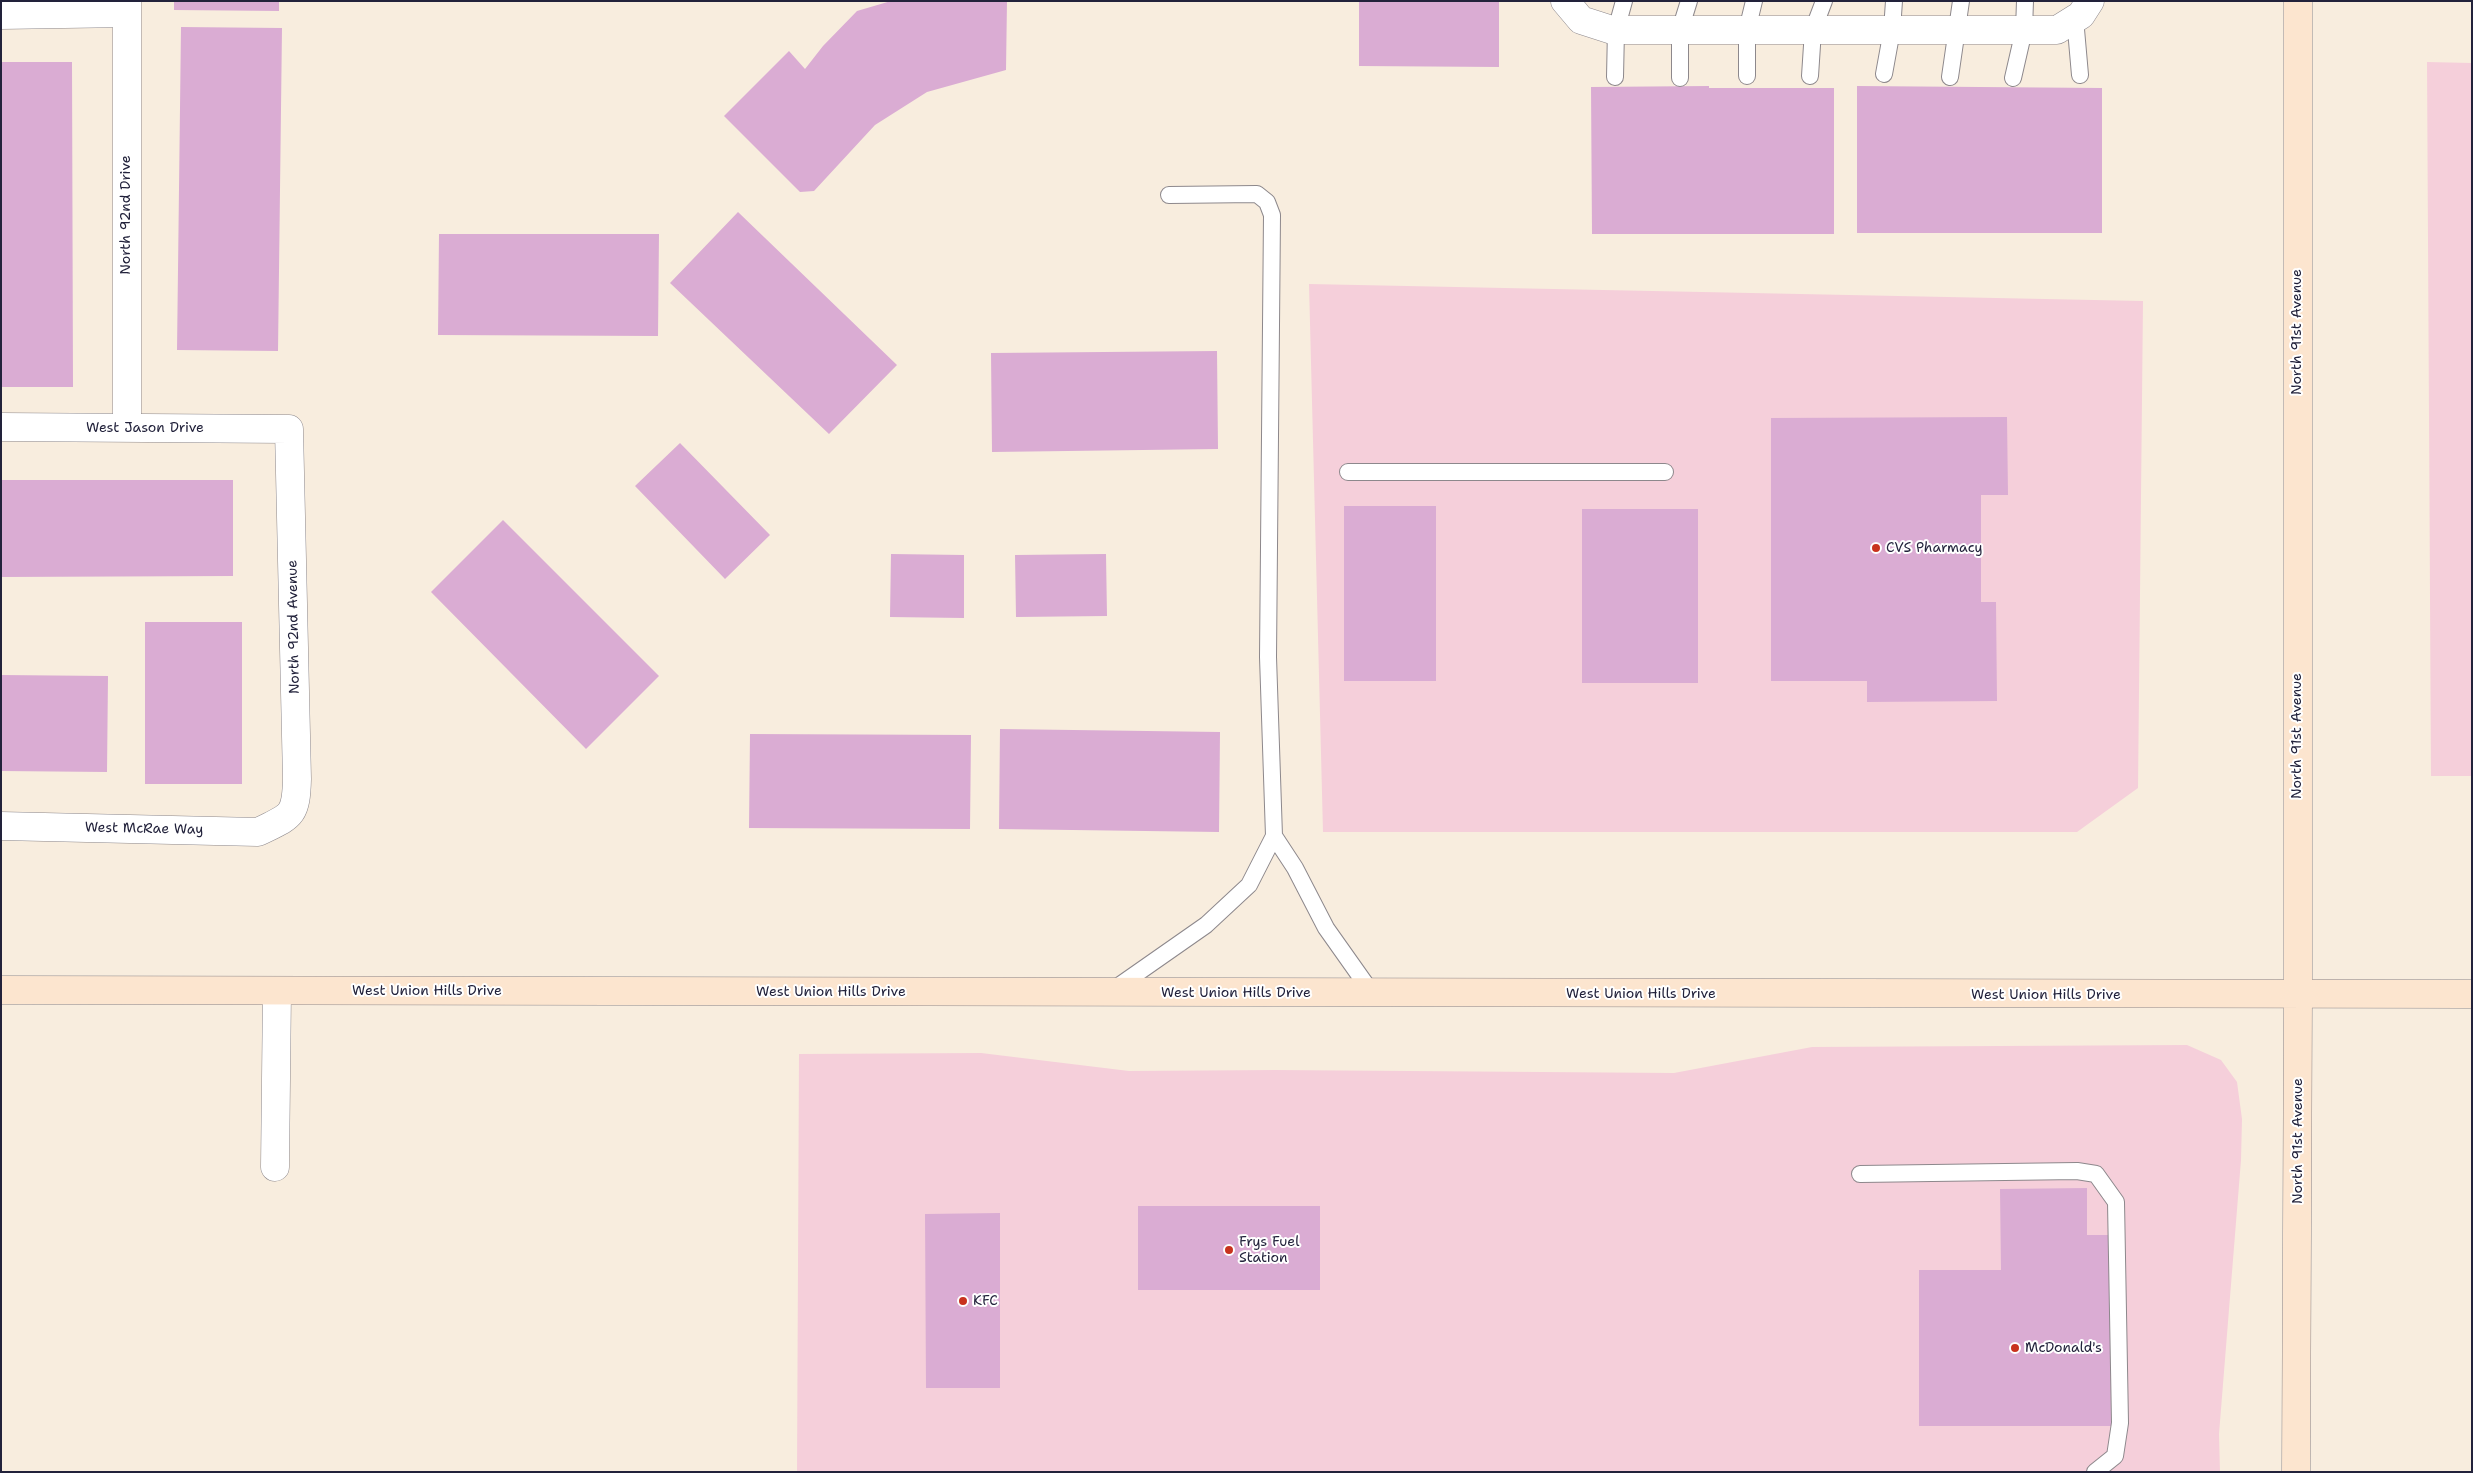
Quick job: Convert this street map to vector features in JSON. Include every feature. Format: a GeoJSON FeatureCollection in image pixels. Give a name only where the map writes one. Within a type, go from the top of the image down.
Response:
{"type":"FeatureCollection","features":[{"type":"Feature","properties":{"kind":"main road","name":"North 91st Avenue"},"geometry":{"type":"LineString","coordinates":[[2296,1472],[2298,1]]}},
{"type":"Feature","properties":{"kind":"main road","name":"West Union Hills Drive"},"geometry":{"type":"LineString","coordinates":[[1,990],[2472,994]]}},
{"type":"Feature","properties":{"kind":"street"},"geometry":{"type":"LineString","coordinates":[[1565,1],[1581,20],[1616,30],[2057,30],[2083,10]]}},
{"type":"Feature","properties":{"kind":"street"},"geometry":{"type":"LineString","coordinates":[[1,15],[126,7]]}},
{"type":"Feature","properties":{"kind":"street","name":"North 92nd Drive"},"geometry":{"type":"LineString","coordinates":[[126,7],[126,428]]}},
{"type":"Feature","properties":{"kind":"street","name":"West Jason Drive"},"geometry":{"type":"LineString","coordinates":[[1,428],[289,429]]}},
{"type":"Feature","properties":{"kind":"street","name":"North 92nd Avenue"},"geometry":{"type":"LineString","coordinates":[[283,820],[296,805],[297,779],[289,429]]}},
{"type":"Feature","properties":{"kind":"street","name":"West McRae Way"},"geometry":{"type":"LineString","coordinates":[[1,826],[258,832],[283,820]]}},
{"type":"Feature","properties":{"kind":"street"},"geometry":{"type":"LineString","coordinates":[[275,1168],[277,991]]}},
{"type":"Feature","properties":{"kind":"lane"},"geometry":{"type":"LineString","coordinates":[[1615,77],[1616,30],[1624,1]]}},
{"type":"Feature","properties":{"kind":"lane"},"geometry":{"type":"LineString","coordinates":[[1680,78],[1680,30],[1688,1]]}},
{"type":"Feature","properties":{"kind":"lane"},"geometry":{"type":"LineString","coordinates":[[1747,76],[1747,30],[1754,1]]}},
{"type":"Feature","properties":{"kind":"lane"},"geometry":{"type":"LineString","coordinates":[[1810,76],[1813,30],[1824,1]]}},
{"type":"Feature","properties":{"kind":"lane"},"geometry":{"type":"LineString","coordinates":[[1884,74],[1892,30],[1894,1]]}},
{"type":"Feature","properties":{"kind":"lane"},"geometry":{"type":"LineString","coordinates":[[1950,77],[1961,1]]}},
{"type":"Feature","properties":{"kind":"lane"},"geometry":{"type":"LineString","coordinates":[[2014,78],[2024,30],[2025,1]]}},
{"type":"Feature","properties":{"kind":"lane"},"geometry":{"type":"LineString","coordinates":[[2080,75],[2083,10]]}},
{"type":"Feature","properties":{"kind":"lane"},"geometry":{"type":"LineString","coordinates":[[1110,993],[1206,926],[1249,885],[1274,836],[1268,657],[1272,215],[1266,202],[1257,194],[1169,195]]}},
{"type":"Feature","properties":{"kind":"lane"},"geometry":{"type":"LineString","coordinates":[[1348,472],[1665,472]]}},
{"type":"Feature","properties":{"kind":"lane"},"geometry":{"type":"LineString","coordinates":[[1274,836],[1295,868],[1326,928],[1372,993]]}},
{"type":"Feature","properties":{"kind":"lane"},"geometry":{"type":"LineString","coordinates":[[1860,1174],[2077,1171],[2096,1174],[2116,1202],[2120,1424],[2115,1456],[2095,1472]]}},
{"type":"Feature","properties":{"kind":"shaded area"},"geometry":{"type":"Polygon","coordinates":[[[2427,62],[2472,63],[2472,776],[2431,776],[2427,62]]]}},
{"type":"Feature","properties":{"kind":"shaded area"},"geometry":{"type":"Polygon","coordinates":[[[1309,284],[2143,301],[2138,788],[2077,832],[1323,832],[1309,284]]]}},
{"type":"Feature","properties":{"kind":"shaded area"},"geometry":{"type":"Polygon","coordinates":[[[2187,1045],[2221,1060],[2237,1082],[2242,1119],[2241,1160],[2219,1434],[2220,1472],[797,1472],[799,1054],[981,1053],[1129,1071],[1275,1070],[1674,1073],[1812,1047],[2187,1045]]]}},
{"type":"Feature","properties":{"kind":"building"},"geometry":{"type":"Polygon","coordinates":[[[174,1],[279,1],[279,11],[174,10],[174,1]]]}},
{"type":"Feature","properties":{"kind":"building"},"geometry":{"type":"Polygon","coordinates":[[[891,1],[1007,1],[1006,70],[927,92],[875,125],[814,191],[800,192],[724,116],[789,51],[805,69],[823,46],[857,11],[891,1]]]}},
{"type":"Feature","properties":{"kind":"building"},"geometry":{"type":"Polygon","coordinates":[[[1359,1],[1499,1],[1499,67],[1359,66],[1359,1]]]}},
{"type":"Feature","properties":{"kind":"building"},"geometry":{"type":"Polygon","coordinates":[[[181,27],[282,28],[278,351],[177,350],[181,27]]]}},
{"type":"Feature","properties":{"kind":"building"},"geometry":{"type":"Polygon","coordinates":[[[1,62],[72,62],[73,387],[1,387],[1,62]]]}},
{"type":"Feature","properties":{"kind":"building"},"geometry":{"type":"Polygon","coordinates":[[[1709,86],[1709,88],[1834,88],[1834,234],[1592,234],[1591,87],[1709,86]]]}},
{"type":"Feature","properties":{"kind":"building"},"geometry":{"type":"Polygon","coordinates":[[[1857,86],[2102,88],[2102,233],[1857,233],[1857,86]]]}},
{"type":"Feature","properties":{"kind":"building"},"geometry":{"type":"Polygon","coordinates":[[[738,212],[897,365],[829,434],[670,283],[738,212]]]}},
{"type":"Feature","properties":{"kind":"building"},"geometry":{"type":"Polygon","coordinates":[[[439,234],[659,234],[658,336],[438,335],[439,234]]]}},
{"type":"Feature","properties":{"kind":"building"},"geometry":{"type":"Polygon","coordinates":[[[1217,351],[1218,449],[992,452],[991,353],[1217,351]]]}},
{"type":"Feature","properties":{"kind":"building","name":"CVS Pharmacy"},"geometry":{"type":"Polygon","coordinates":[[[2007,417],[2008,495],[1981,495],[1981,602],[1996,602],[1997,701],[1867,702],[1867,681],[1771,681],[1771,418],[2007,417]]]}},
{"type":"Feature","properties":{"kind":"building"},"geometry":{"type":"Polygon","coordinates":[[[680,443],[770,535],[725,579],[635,486],[680,443]]]}},
{"type":"Feature","properties":{"kind":"building"},"geometry":{"type":"Polygon","coordinates":[[[1,480],[233,480],[233,576],[1,577],[1,480]]]}},
{"type":"Feature","properties":{"kind":"building"},"geometry":{"type":"Polygon","coordinates":[[[1344,506],[1436,506],[1436,681],[1344,681],[1344,506]]]}},
{"type":"Feature","properties":{"kind":"building"},"geometry":{"type":"Polygon","coordinates":[[[1582,509],[1698,509],[1698,683],[1582,683],[1582,509]]]}},
{"type":"Feature","properties":{"kind":"building"},"geometry":{"type":"Polygon","coordinates":[[[503,520],[659,676],[586,749],[431,592],[503,520]]]}},
{"type":"Feature","properties":{"kind":"building"},"geometry":{"type":"Polygon","coordinates":[[[891,554],[964,555],[964,618],[890,617],[891,554]]]}},
{"type":"Feature","properties":{"kind":"building"},"geometry":{"type":"Polygon","coordinates":[[[1106,554],[1107,616],[1016,617],[1015,555],[1106,554]]]}},
{"type":"Feature","properties":{"kind":"building"},"geometry":{"type":"Polygon","coordinates":[[[145,622],[242,622],[242,784],[145,784],[145,622]]]}},
{"type":"Feature","properties":{"kind":"building"},"geometry":{"type":"Polygon","coordinates":[[[1,675],[108,676],[107,772],[1,771],[1,675]]]}},
{"type":"Feature","properties":{"kind":"building"},"geometry":{"type":"Polygon","coordinates":[[[1000,729],[1220,732],[1219,832],[999,829],[1000,729]]]}},
{"type":"Feature","properties":{"kind":"building"},"geometry":{"type":"Polygon","coordinates":[[[750,734],[971,735],[970,829],[749,828],[750,734]]]}},
{"type":"Feature","properties":{"kind":"building","name":"McDonald's"},"geometry":{"type":"Polygon","coordinates":[[[2087,1188],[2087,1235],[2110,1235],[2111,1426],[1919,1426],[1919,1270],[2001,1270],[2000,1189],[2087,1188]]]}},
{"type":"Feature","properties":{"kind":"building"},"geometry":{"type":"Polygon","coordinates":[[[1138,1206],[1320,1206],[1320,1290],[1138,1290],[1138,1206]]]}},
{"type":"Feature","properties":{"kind":"building","name":"KFC"},"geometry":{"type":"Polygon","coordinates":[[[1000,1213],[1000,1388],[926,1388],[925,1214],[1000,1213]]]}},
{"type":"Feature","properties":{"kind":"place","name":"CVS Pharmacy"},"geometry":{"type":"Point","coordinates":[1876,548]}},
{"type":"Feature","properties":{"kind":"place","name":"Frys Fuel Station"},"geometry":{"type":"Point","coordinates":[1229,1250]}},
{"type":"Feature","properties":{"kind":"place","name":"KFC"},"geometry":{"type":"Point","coordinates":[963,1301]}},
{"type":"Feature","properties":{"kind":"place","name":"McDonald's"},"geometry":{"type":"Point","coordinates":[2015,1348]}}]}
